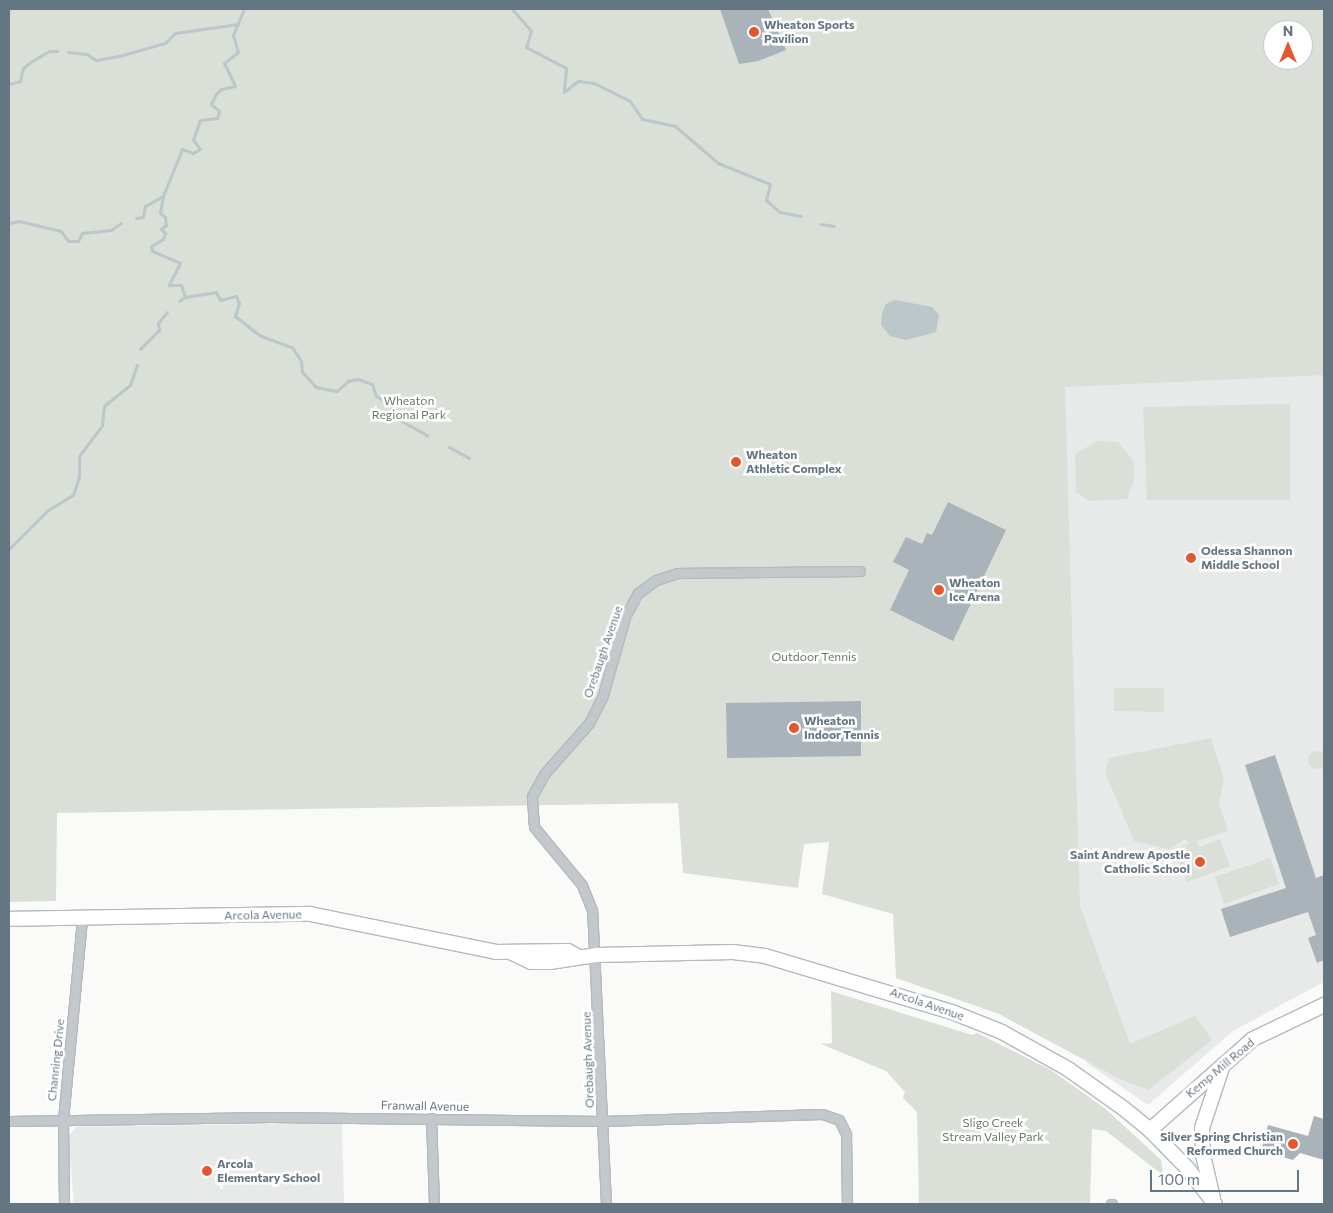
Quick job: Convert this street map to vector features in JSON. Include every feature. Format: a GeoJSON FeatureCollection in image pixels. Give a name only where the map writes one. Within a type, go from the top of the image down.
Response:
{"type":"FeatureCollection","features":[{"type":"Feature","properties":{"kind":"street","name":"Orebaugh Avenue"},"geometry":{"type":"LineString","coordinates":[[606,1204],[597,955],[592,910],[582,885],[534,827],[532,796],[545,772],[594,713],[603,695],[625,617],[638,593],[656,580],[678,573],[860,571]]}},
{"type":"Feature","properties":{"kind":"street","name":"Arcola Avenue"},"geometry":{"type":"LineString","coordinates":[[9,919],[310,914],[512,953],[568,951],[577,956],[733,952],[765,956],[910,998],[1002,1032],[1068,1069],[1150,1130],[1214,1204]]}},
{"type":"Feature","properties":{"kind":"street","name":"Channing Drive"},"geometry":{"type":"LineString","coordinates":[[64,1204],[63,1120],[82,918]]}},
{"type":"Feature","properties":{"kind":"street","name":"Kemp Mill Road"},"geometry":{"type":"LineString","coordinates":[[1150,1130],[1253,1039],[1324,1005]]}},
{"type":"Feature","properties":{"kind":"street"},"geometry":{"type":"LineString","coordinates":[[1214,1204],[1203,1155],[1202,1128],[1225,1062]]}},
{"type":"Feature","properties":{"kind":"street","name":"Franwall Avenue"},"geometry":{"type":"LineString","coordinates":[[9,1121],[432,1118],[603,1121],[822,1114],[839,1120],[846,1134],[847,1204]]}},
{"type":"Feature","properties":{"kind":"street"},"geometry":{"type":"LineString","coordinates":[[432,1118],[434,1204]]}},
{"type":"Feature","properties":{"kind":"shaded area"},"geometry":{"type":"Polygon","coordinates":[[[895,300],[932,307],[939,315],[936,332],[906,340],[890,336],[881,325],[882,313],[886,304],[895,300]]]}},
{"type":"Feature","properties":{"kind":"shaded area"},"geometry":{"type":"Polygon","coordinates":[[[1324,374],[1324,982],[1233,1031],[1148,1105],[1087,1063],[1048,387],[1324,374]]]}},
{"type":"Feature","properties":{"kind":"shaded area","name":"Arcola Elementary School"},"geometry":{"type":"Polygon","coordinates":[[[342,1123],[344,1204],[74,1204],[68,1137],[76,1127],[342,1123]]]}},
{"type":"Feature","properties":{"kind":"green space","name":"Wheaton Regional Park"},"geometry":{"type":"Polygon","coordinates":[[[9,9],[1324,9],[1324,375],[1065,387],[1080,906],[1130,1044],[1195,1016],[1212,1040],[1148,1090],[1120,1079],[999,1014],[896,978],[893,914],[822,894],[829,842],[804,844],[798,888],[683,873],[678,803],[57,813],[56,901],[9,902],[9,9]]]}},
{"type":"Feature","properties":{"kind":"green space"},"geometry":{"type":"Polygon","coordinates":[[[1290,404],[1290,500],[1147,500],[1143,407],[1290,404]]]}},
{"type":"Feature","properties":{"kind":"green space"},"geometry":{"type":"Polygon","coordinates":[[[1097,441],[1118,442],[1134,462],[1134,480],[1127,499],[1089,501],[1076,492],[1075,454],[1097,441]]]}},
{"type":"Feature","properties":{"kind":"green space"},"geometry":{"type":"Polygon","coordinates":[[[1114,688],[1164,688],[1164,712],[1114,711],[1114,688]]]}},
{"type":"Feature","properties":{"kind":"green space"},"geometry":{"type":"Polygon","coordinates":[[[1211,738],[1224,780],[1219,803],[1228,831],[1197,841],[1199,847],[1220,839],[1230,866],[1187,882],[1175,850],[1190,843],[1185,839],[1169,849],[1134,841],[1105,772],[1109,758],[1211,738]]]}},
{"type":"Feature","properties":{"kind":"green space"},"geometry":{"type":"Polygon","coordinates":[[[1317,751],[1323,754],[1326,760],[1323,766],[1317,769],[1311,766],[1308,760],[1311,754],[1317,751]]]}},
{"type":"Feature","properties":{"kind":"green space"},"geometry":{"type":"Polygon","coordinates":[[[1270,858],[1279,884],[1224,904],[1215,877],[1270,858]]]}},
{"type":"Feature","properties":{"kind":"green space","name":"Sligo Creek Stream Valley Park"},"geometry":{"type":"Polygon","coordinates":[[[831,991],[972,1035],[977,1033],[1051,1070],[1107,1110],[1161,1160],[1164,1176],[1106,1131],[1092,1129],[1090,1204],[919,1204],[917,1112],[903,1098],[905,1092],[886,1071],[821,1044],[832,1043],[831,991]]]}},
{"type":"Feature","properties":{"kind":"building","name":"Wheaton Sports Pavilion"},"geometry":{"type":"Polygon","coordinates":[[[720,9],[768,9],[786,50],[758,61],[739,64],[720,9]]]}},
{"type":"Feature","properties":{"kind":"building","name":"Wheaton Ice Arena"},"geometry":{"type":"Polygon","coordinates":[[[948,502],[1006,530],[953,641],[890,610],[909,570],[893,562],[906,537],[922,544],[927,533],[932,535],[948,502]]]}},
{"type":"Feature","properties":{"kind":"building","name":"Wheaton Indoor Tennis"},"geometry":{"type":"Polygon","coordinates":[[[861,701],[861,756],[727,758],[726,703],[861,701]]]}},
{"type":"Feature","properties":{"kind":"building"},"geometry":{"type":"Polygon","coordinates":[[[1275,755],[1316,878],[1324,875],[1324,960],[1317,963],[1308,938],[1316,935],[1308,912],[1230,937],[1221,909],[1286,888],[1245,765],[1275,755]]]}},
{"type":"Feature","properties":{"kind":"building","name":"Silver Spring Christian Reformed Church"},"geometry":{"type":"Polygon","coordinates":[[[1314,1116],[1324,1119],[1324,1160],[1300,1153],[1293,1160],[1261,1151],[1268,1125],[1308,1136],[1314,1116]]]}},
{"type":"Feature","properties":{"kind":"waterway"},"geometry":{"type":"LineString","coordinates":[[244,9],[233,35],[238,52],[224,63],[235,86],[221,89],[216,94],[211,104],[219,111],[217,118],[200,120],[193,140],[200,149],[193,153],[182,149],[163,196],[160,213],[165,217],[166,225],[161,229],[165,233],[163,239],[151,246],[152,251],[180,263],[169,285],[181,285],[185,297],[216,292],[220,300],[236,296],[239,303],[235,316],[261,336],[292,347],[301,361],[302,372],[316,387],[337,391],[348,381],[358,379],[372,384],[376,396],[390,404],[394,417],[427,435]]}},
{"type":"Feature","properties":{"kind":"waterway"},"geometry":{"type":"LineString","coordinates":[[512,9],[531,31],[526,47],[566,68],[564,92],[578,81],[594,83],[630,101],[642,119],[675,126],[718,163],[770,184],[766,200],[780,212],[801,216]]}},
{"type":"Feature","properties":{"kind":"waterway"},"geometry":{"type":"LineString","coordinates":[[68,52],[87,54],[96,60],[119,56],[165,43],[175,33],[238,24]]}},
{"type":"Feature","properties":{"kind":"waterway"},"geometry":{"type":"LineString","coordinates":[[9,84],[20,81],[23,68],[32,61],[49,51],[57,51]]}},
{"type":"Feature","properties":{"kind":"waterway"},"geometry":{"type":"LineString","coordinates":[[136,218],[143,217],[145,206],[163,196]]}},
{"type":"Feature","properties":{"kind":"waterway"},"geometry":{"type":"LineString","coordinates":[[9,223],[19,221],[61,231],[68,241],[78,241],[82,233],[111,230],[121,223]]}},
{"type":"Feature","properties":{"kind":"waterway"},"geometry":{"type":"LineString","coordinates":[[821,224],[834,226]]}},
{"type":"Feature","properties":{"kind":"waterway"},"geometry":{"type":"LineString","coordinates":[[179,301],[185,297]]}},
{"type":"Feature","properties":{"kind":"waterway"},"geometry":{"type":"LineString","coordinates":[[140,349],[159,330],[158,323],[167,312]]}},
{"type":"Feature","properties":{"kind":"waterway"},"geometry":{"type":"LineString","coordinates":[[9,549],[48,510],[73,495],[79,476],[79,456],[102,425],[104,406],[130,385],[137,365]]}},
{"type":"Feature","properties":{"kind":"waterway"},"geometry":{"type":"LineString","coordinates":[[449,447],[469,458]]}},
{"type":"Feature","properties":{"kind":"place","name":"Wheaton Sports Pavilion"},"geometry":{"type":"Point","coordinates":[754,32]}},
{"type":"Feature","properties":{"kind":"place","name":"Wheaton Athletic Complex"},"geometry":{"type":"Point","coordinates":[736,462]}},
{"type":"Feature","properties":{"kind":"place","name":"Odessa Shannon Middle School"},"geometry":{"type":"Point","coordinates":[1191,558]}},
{"type":"Feature","properties":{"kind":"place","name":"Wheaton Ice Arena"},"geometry":{"type":"Point","coordinates":[939,590]}},
{"type":"Feature","properties":{"kind":"place","name":"Wheaton Indoor Tennis"},"geometry":{"type":"Point","coordinates":[794,728]}},
{"type":"Feature","properties":{"kind":"place","name":"Saint Andrew Apostle Catholic School"},"geometry":{"type":"Point","coordinates":[1200,862]}},
{"type":"Feature","properties":{"kind":"place","name":"Silver Spring Christian Reformed Church"},"geometry":{"type":"Point","coordinates":[1293,1144]}},
{"type":"Feature","properties":{"kind":"place","name":"Arcola Elementary School"},"geometry":{"type":"Point","coordinates":[207,1171]}},
{"type":"Feature","properties":{"kind":"park label","name":"Outdoor Tennis"},"geometry":{"type":"Point","coordinates":[814,657]}}]}
